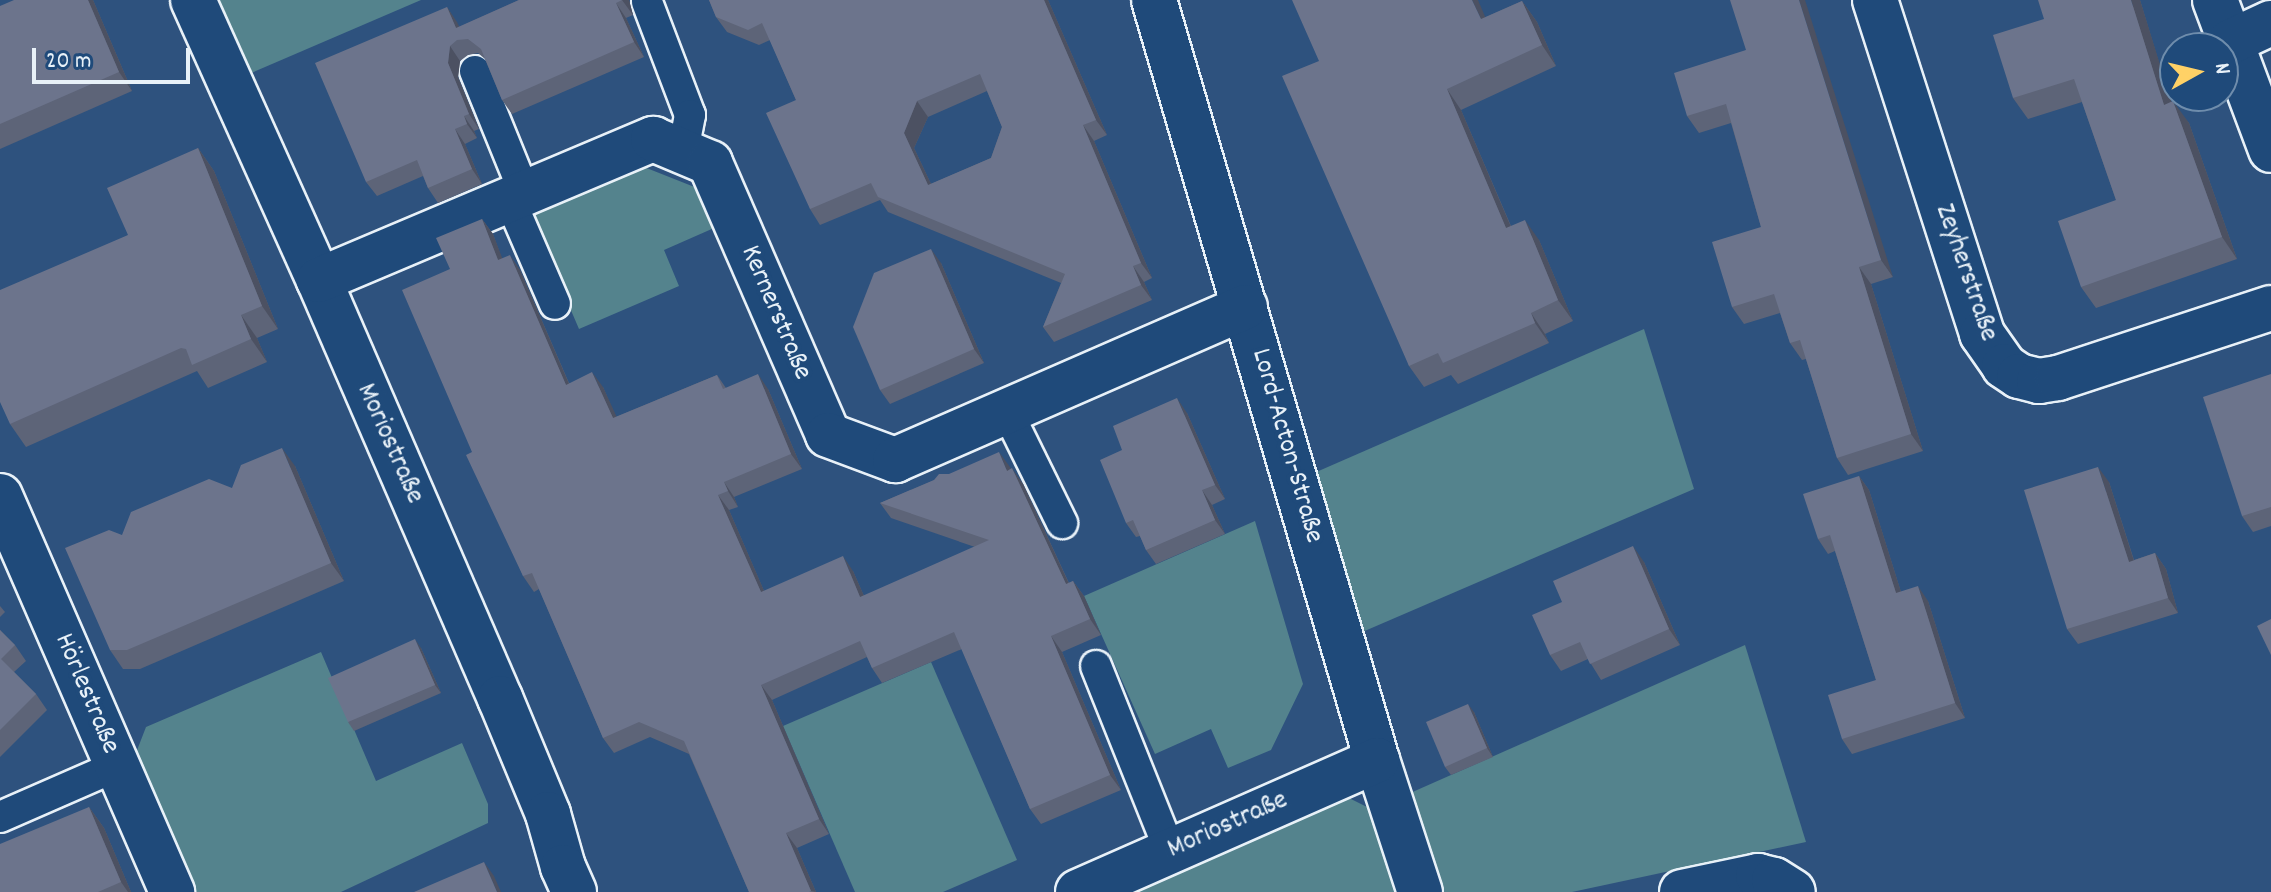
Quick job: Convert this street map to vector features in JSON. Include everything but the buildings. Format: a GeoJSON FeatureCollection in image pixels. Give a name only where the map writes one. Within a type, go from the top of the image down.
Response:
{"type":"FeatureCollection","features":[{"type":"Feature","properties":{"kind":"street","name":"Moriostraße"},"geometry":{"type":"LineString","coordinates":[[193,0],[319,280],[518,741],[574,892]]}},
{"type":"Feature","properties":{"kind":"street","name":"Lord-Acton-Straße"},"geometry":{"type":"LineString","coordinates":[[1154,0],[1377,760],[1420,892]]}},
{"type":"Feature","properties":{"kind":"street","name":"Zeyherstraße"},"geometry":{"type":"LineString","coordinates":[[1875,0],[1982,334],[2004,366],[2019,376],[2039,381],[2058,378],[2271,308]]}},
{"type":"Feature","properties":{"kind":"street"},"geometry":{"type":"LineString","coordinates":[[2215,0],[2226,32]]}},
{"type":"Feature","properties":{"kind":"street"},"geometry":{"type":"LineString","coordinates":[[2239,38],[2271,23]]}},
{"type":"Feature","properties":{"kind":"street"},"geometry":{"type":"LineString","coordinates":[[2239,66],[2271,150]]}},
{"type":"Feature","properties":{"kind":"street","name":"Kernerstraße"},"geometry":{"type":"LineString","coordinates":[[319,280],[653,139],[710,163],[828,435],[895,460],[1245,307]]}},
{"type":"Feature","properties":{"kind":"street","name":"Hörlestraße"},"geometry":{"type":"LineString","coordinates":[[0,496],[172,892]]}},
{"type":"Feature","properties":{"kind":"street","name":"Moriostraße"},"geometry":{"type":"LineString","coordinates":[[1078,892],[1377,760]]}},
{"type":"Feature","properties":{"kind":"street"},"geometry":{"type":"LineString","coordinates":[[1682,892],[1758,876],[1774,880],[1793,892]]}},
{"type":"Feature","properties":{"kind":"lane"},"geometry":{"type":"LineString","coordinates":[[647,2],[690,115],[683,151]]}},
{"type":"Feature","properties":{"kind":"lane"},"geometry":{"type":"LineString","coordinates":[[475,71],[555,304]]}},
{"type":"Feature","properties":{"kind":"lane"},"geometry":{"type":"LineString","coordinates":[[1007,411],[1062,523]]}},
{"type":"Feature","properties":{"kind":"lane"},"geometry":{"type":"LineString","coordinates":[[1096,666],[1170,851]]}},
{"type":"Feature","properties":{"kind":"lane"},"geometry":{"type":"LineString","coordinates":[[0,817],[117,766]]}},
{"type":"Feature","properties":{"kind":"green space"},"geometry":{"type":"Polygon","coordinates":[[[217,0],[421,0],[249,74],[217,0]]]}},
{"type":"Feature","properties":{"kind":"green space"},"geometry":{"type":"Polygon","coordinates":[[[644,167],[697,188],[714,228],[664,250],[679,286],[579,329],[530,215],[644,167]]]}},
{"type":"Feature","properties":{"kind":"green space"},"geometry":{"type":"Polygon","coordinates":[[[1644,329],[1694,489],[1360,633],[1314,473],[1644,329]]]}},
{"type":"Feature","properties":{"kind":"green space"},"geometry":{"type":"Polygon","coordinates":[[[1255,521],[1303,684],[1271,750],[1228,768],[1211,729],[1155,754],[1084,596],[1255,521]]]}},
{"type":"Feature","properties":{"kind":"green space"},"geometry":{"type":"Polygon","coordinates":[[[1745,645],[1806,842],[1572,892],[1437,892],[1408,794],[1745,645]]]}},
{"type":"Feature","properties":{"kind":"green space"},"geometry":{"type":"Polygon","coordinates":[[[321,652],[376,781],[462,743],[488,804],[488,823],[341,892],[192,892],[134,758],[146,727],[321,652]]]}},
{"type":"Feature","properties":{"kind":"green space"},"geometry":{"type":"Polygon","coordinates":[[[931,662],[1017,860],[943,892],[855,892],[783,726],[931,662]]]}},
{"type":"Feature","properties":{"kind":"green space"},"geometry":{"type":"Polygon","coordinates":[[[1349,798],[1373,810],[1400,892],[1122,892],[1336,799],[1349,798]]]}}]}
